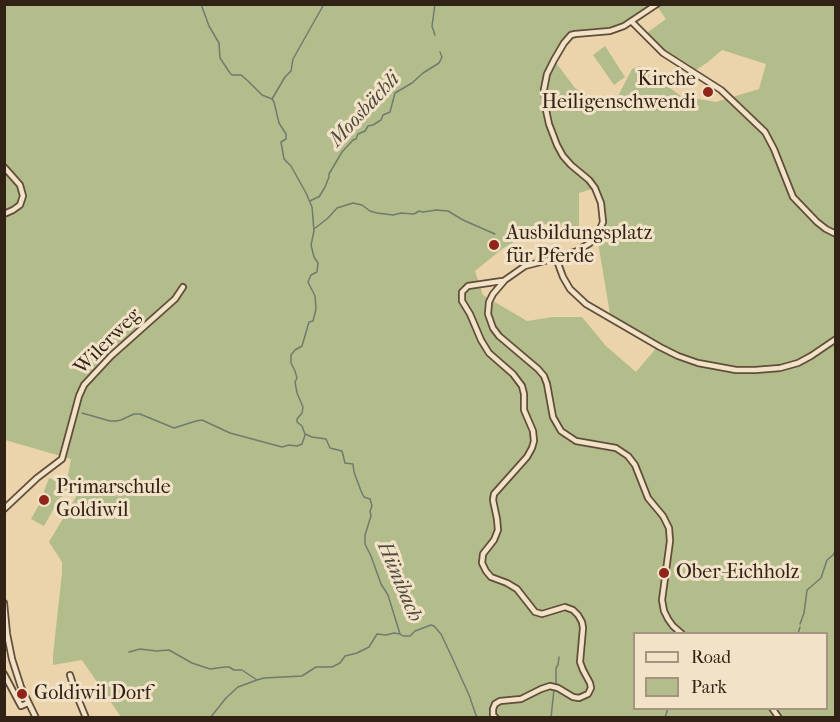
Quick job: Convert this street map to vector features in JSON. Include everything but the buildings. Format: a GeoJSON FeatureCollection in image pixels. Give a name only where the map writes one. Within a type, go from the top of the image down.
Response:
{"type":"FeatureCollection","features":[{"type":"Feature","properties":{"kind":"street"},"geometry":{"type":"LineString","coordinates":[[657,4],[632,22],[615,29],[568,37],[554,60],[545,79],[543,94],[546,110],[558,145],[568,162],[592,184],[599,198],[603,213],[602,226],[593,240],[577,251],[525,266],[505,280],[495,290],[488,310],[490,321],[499,336],[544,376],[553,417],[564,434],[576,441],[616,448],[628,456],[638,470],[649,500],[669,528],[670,541],[662,600],[668,619],[681,632]]}},
{"type":"Feature","properties":{"kind":"street"},"geometry":{"type":"LineString","coordinates":[[632,22],[663,53],[717,87],[767,134],[797,202],[822,227],[836,234]]}},
{"type":"Feature","properties":{"kind":"street"},"geometry":{"type":"LineString","coordinates":[[4,167],[20,185],[23,196],[20,206],[4,214]]}},
{"type":"Feature","properties":{"kind":"street"},"geometry":{"type":"LineString","coordinates":[[556,258],[570,289],[586,304],[660,347],[698,363],[718,368],[746,370],[780,368],[812,356],[836,339]]}},
{"type":"Feature","properties":{"kind":"street"},"geometry":{"type":"LineString","coordinates":[[496,717],[493,709],[500,701],[521,699],[550,686],[579,698],[588,694],[591,688],[580,662],[583,628],[578,615],[565,607],[542,614],[535,612],[517,589],[491,577],[482,563],[483,554],[497,533],[498,519],[493,500],[494,494],[530,452],[534,434],[524,410],[522,386],[484,346],[462,301],[462,294],[465,288],[472,284],[505,280]]}},
{"type":"Feature","properties":{"kind":"street","name":"Wilerweg"},"geometry":{"type":"LineString","coordinates":[[4,508],[62,459],[84,386],[111,356],[175,299],[183,287]]}},
{"type":"Feature","properties":{"kind":"street"},"geometry":{"type":"LineString","coordinates":[[4,603],[12,659],[21,687],[36,717]]}},
{"type":"Feature","properties":{"kind":"street"},"geometry":{"type":"LineString","coordinates":[[4,674],[21,706],[28,703]]}},
{"type":"Feature","properties":{"kind":"street"},"geometry":{"type":"LineString","coordinates":[[70,675],[86,717]]}},
{"type":"Feature","properties":{"kind":"green space"},"geometry":{"type":"Polygon","coordinates":[[[4,5],[656,5],[835,5],[835,717],[121,717],[82,660],[53,665],[62,562],[49,542],[83,485],[67,480],[71,459],[5,440],[4,5]],[[656,5],[615,29],[571,35],[554,60],[575,88],[605,107],[616,100],[632,69],[640,66],[681,96],[716,102],[759,89],[766,64],[722,50],[693,72],[689,70],[691,66],[678,58],[674,60],[644,35],[666,19],[656,5]],[[595,188],[579,193],[579,229],[545,224],[502,249],[475,271],[483,295],[527,321],[553,317],[582,317],[606,346],[636,372],[658,346],[611,320],[597,236],[603,213],[595,188]]]}},
{"type":"Feature","properties":{"kind":"green space"},"geometry":{"type":"Polygon","coordinates":[[[605,46],[625,77],[614,85],[593,55],[605,46]]]}},
{"type":"Feature","properties":{"kind":"green space"},"geometry":{"type":"Polygon","coordinates":[[[49,478],[71,487],[69,492],[57,500],[49,496],[58,501],[44,526],[31,519],[45,494],[49,478]]]}},
{"type":"Feature","properties":{"kind":"waterway","name":"Hünibach"},"geometry":{"type":"LineString","coordinates":[[201,4],[209,26],[219,43],[220,58],[230,73],[241,75],[262,95],[274,102],[279,123],[286,134],[286,139],[281,142],[284,159],[291,166],[312,207],[314,231],[311,245],[318,263],[317,272],[311,275],[308,282],[315,296],[316,309],[313,321],[309,322],[302,346],[291,355],[291,363],[297,378],[295,382],[297,393],[303,407],[297,422],[302,426],[305,434],[326,439],[330,448],[342,451],[345,463],[353,464],[361,491],[364,497],[370,499],[372,506],[365,544],[381,584],[388,595],[400,634],[410,636],[415,631],[434,626],[441,634],[450,653],[477,718]]}},
{"type":"Feature","properties":{"kind":"waterway"},"geometry":{"type":"LineString","coordinates":[[272,99],[291,71],[293,59],[324,4]]}},
{"type":"Feature","properties":{"kind":"waterway","name":"Moosbächli"},"geometry":{"type":"LineString","coordinates":[[435,4],[432,26],[435,35]]}},
{"type":"Feature","properties":{"kind":"waterway","name":"Moosbächli"},"geometry":{"type":"LineString","coordinates":[[319,197],[342,152],[356,139],[358,134],[390,112],[395,93],[439,63],[442,57],[440,52]]}},
{"type":"Feature","properties":{"kind":"waterway","name":"Moosbächli"},"geometry":{"type":"LineString","coordinates":[[310,201],[318,197]]}},
{"type":"Feature","properties":{"kind":"waterway"},"geometry":{"type":"LineString","coordinates":[[314,229],[337,208],[353,203],[362,205],[370,211],[393,215],[414,214],[419,211],[448,211],[495,234]]}},
{"type":"Feature","properties":{"kind":"waterway"},"geometry":{"type":"LineString","coordinates":[[82,413],[110,421],[140,414],[174,428],[202,420],[230,433],[282,447],[302,444],[305,435]]}},
{"type":"Feature","properties":{"kind":"waterway"},"geometry":{"type":"LineString","coordinates":[[800,624],[807,590],[821,578],[827,560],[836,550]]}},
{"type":"Feature","properties":{"kind":"waterway"},"geometry":{"type":"LineString","coordinates":[[799,632],[800,627]]}},
{"type":"Feature","properties":{"kind":"waterway"},"geometry":{"type":"LineString","coordinates":[[129,652],[140,649],[169,650],[192,663],[210,669],[229,667],[242,670],[257,680],[302,676],[316,667],[332,667],[340,663],[345,656],[369,647],[377,634],[400,634]]}},
{"type":"Feature","properties":{"kind":"waterway"},"geometry":{"type":"LineString","coordinates":[[556,684],[559,657]]}},
{"type":"Feature","properties":{"kind":"waterway"},"geometry":{"type":"LineString","coordinates":[[210,718],[238,687],[257,680]]}},
{"type":"Feature","properties":{"kind":"waterway"},"geometry":{"type":"LineString","coordinates":[[551,718],[554,689]]}},
{"type":"Feature","properties":{"kind":"waterway"},"geometry":{"type":"LineString","coordinates":[[665,718],[667,710]]}},
{"type":"Feature","properties":{"kind":"place","name":"Kirche Heiligenschwendi"},"geometry":{"type":"Point","coordinates":[708,92]}},
{"type":"Feature","properties":{"kind":"place","name":"Ausbildungsplatz für Pferde"},"geometry":{"type":"Point","coordinates":[494,245]}},
{"type":"Feature","properties":{"kind":"place","name":"Primarschule Goldiwil"},"geometry":{"type":"Point","coordinates":[44,500]}},
{"type":"Feature","properties":{"kind":"place","name":"Ober-Eichholz"},"geometry":{"type":"Point","coordinates":[664,573]}},
{"type":"Feature","properties":{"kind":"place","name":"Goldiwil Dorf"},"geometry":{"type":"Point","coordinates":[22,694]}}]}
